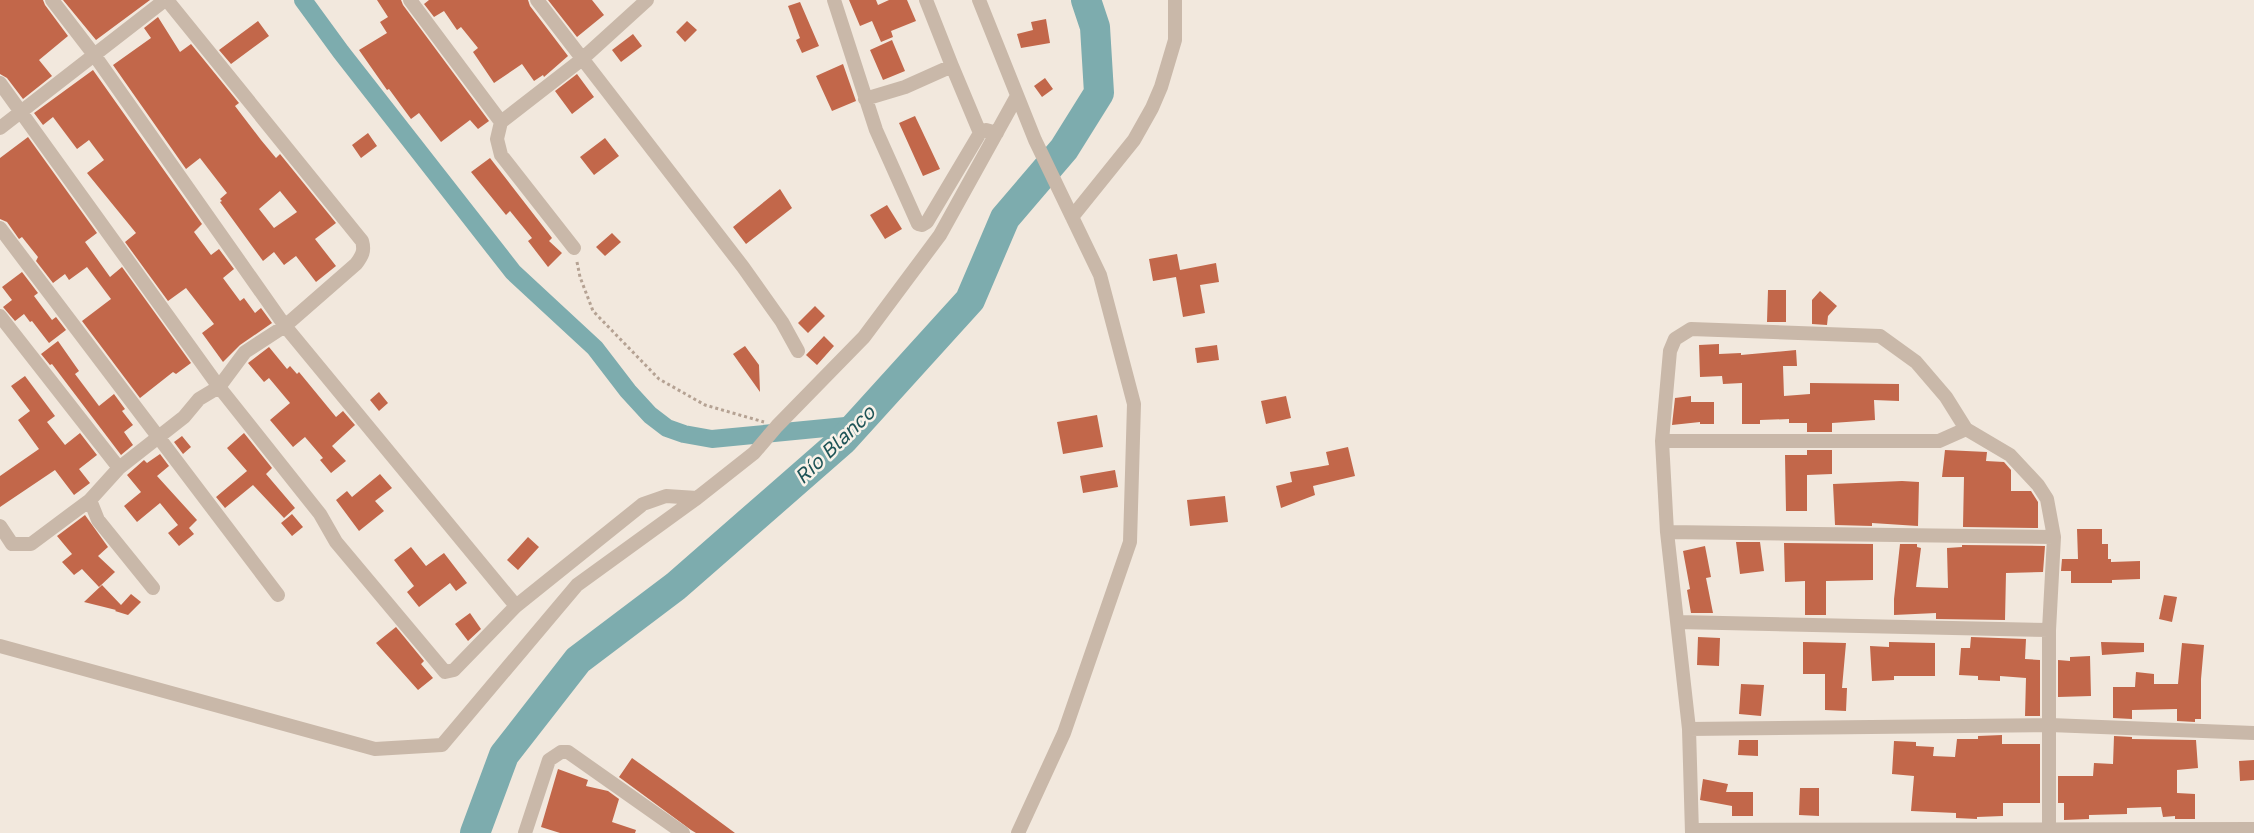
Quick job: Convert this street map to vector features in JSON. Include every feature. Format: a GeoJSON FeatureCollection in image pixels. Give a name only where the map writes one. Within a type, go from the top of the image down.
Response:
{"type":"FeatureCollection","features":[{"type":"Feature","properties":{"kind":"street"},"geometry":{"type":"LineString","coordinates":[[52,0],[95,56],[285,326],[516,606]]}},
{"type":"Feature","properties":{"kind":"street"},"geometry":{"type":"LineString","coordinates":[[0,128],[166,0],[362,241],[364,248],[363,255],[356,264],[285,326],[245,352],[219,387],[199,399],[184,417],[119,468],[90,500],[31,544],[12,544],[0,526]]}},
{"type":"Feature","properties":{"kind":"street"},"geometry":{"type":"LineString","coordinates":[[410,0],[501,122]]}},
{"type":"Feature","properties":{"kind":"street"},"geometry":{"type":"LineString","coordinates":[[537,0],[581,60],[743,267],[782,322],[798,351]]}},
{"type":"Feature","properties":{"kind":"street"},"geometry":{"type":"LineString","coordinates":[[574,248],[501,155],[497,139],[501,122],[581,60],[647,0]]}},
{"type":"Feature","properties":{"kind":"street"},"geometry":{"type":"LineString","coordinates":[[834,0],[865,99],[918,224],[922,225],[927,222],[980,133],[986,130],[997,133]]}},
{"type":"Feature","properties":{"kind":"street"},"geometry":{"type":"LineString","coordinates":[[926,0],[980,133]]}},
{"type":"Feature","properties":{"kind":"street"},"geometry":{"type":"LineString","coordinates":[[979,0],[1035,140],[1100,275],[1134,404],[1130,542],[1064,733],[1018,833]]}},
{"type":"Feature","properties":{"kind":"street"},"geometry":{"type":"LineString","coordinates":[[1072,217],[1134,140],[1152,108],[1175,40],[1175,0]]}},
{"type":"Feature","properties":{"kind":"street"},"geometry":{"type":"LineString","coordinates":[[865,99],[905,87],[952,66]]}},
{"type":"Feature","properties":{"kind":"street"},"geometry":{"type":"LineString","coordinates":[[0,82],[219,387],[320,514],[336,542],[445,672],[454,670],[516,606],[643,504],[666,496],[697,498]]}},
{"type":"Feature","properties":{"kind":"street"},"geometry":{"type":"LineString","coordinates":[[0,646],[375,748],[441,746],[577,585],[697,498],[754,453],[864,337],[940,235],[1017,96]]}},
{"type":"Feature","properties":{"kind":"street"},"geometry":{"type":"LineString","coordinates":[[0,228],[278,595]]}},
{"type":"Feature","properties":{"kind":"street"},"geometry":{"type":"LineString","coordinates":[[0,316],[119,468]]}},
{"type":"Feature","properties":{"kind":"street"},"geometry":{"type":"LineString","coordinates":[[2049,831],[2049,630],[2054,537],[2047,499],[2038,485],[2010,455],[1966,429],[1946,396],[1916,362],[1880,336],[1691,329],[1675,339],[1670,351],[1662,441],[1667,532],[1689,729],[1692,832],[2049,831],[2254,829]]}},
{"type":"Feature","properties":{"kind":"street"},"geometry":{"type":"LineString","coordinates":[[1662,441],[1939,441],[1966,429]]}},
{"type":"Feature","properties":{"kind":"street"},"geometry":{"type":"LineString","coordinates":[[90,500],[98,520],[153,588]]}},
{"type":"Feature","properties":{"kind":"street"},"geometry":{"type":"LineString","coordinates":[[1667,532],[2054,537]]}},
{"type":"Feature","properties":{"kind":"street"},"geometry":{"type":"LineString","coordinates":[[1677,622],[2049,630]]}},
{"type":"Feature","properties":{"kind":"street"},"geometry":{"type":"LineString","coordinates":[[1689,729],[2050,725],[2254,733]]}},
{"type":"Feature","properties":{"kind":"street"},"geometry":{"type":"LineString","coordinates":[[528,832],[549,760],[561,752],[568,752],[683,833]]}},
{"type":"Feature","properties":{"kind":"path"},"geometry":{"type":"LineString","coordinates":[[574,248],[580,277],[593,311],[659,379],[705,405],[776,428]]}},
{"type":"Feature","properties":{"kind":"building"},"geometry":{"type":"Polygon","coordinates":[[[0,0],[43,0],[68,36],[39,60],[52,76],[23,99],[7,78],[0,74],[0,0]]]}},
{"type":"Feature","properties":{"kind":"building"},"geometry":{"type":"Polygon","coordinates":[[[63,0],[150,0],[96,40],[63,0]]]}},
{"type":"Feature","properties":{"kind":"building"},"geometry":{"type":"Polygon","coordinates":[[[377,0],[401,0],[489,121],[478,129],[470,120],[441,142],[419,113],[411,119],[359,50],[387,33],[380,22],[388,17],[377,0]]]}},
{"type":"Feature","properties":{"kind":"building"},"geometry":{"type":"Polygon","coordinates":[[[429,0],[528,0],[530,6],[568,56],[544,77],[543,75],[534,81],[522,64],[494,83],[473,52],[478,48],[461,27],[457,30],[444,11],[434,17],[424,4],[429,0]]]}},
{"type":"Feature","properties":{"kind":"building"},"geometry":{"type":"Polygon","coordinates":[[[548,0],[592,0],[604,15],[577,37],[548,0]]]}},
{"type":"Feature","properties":{"kind":"building"},"geometry":{"type":"Polygon","coordinates":[[[849,0],[876,0],[878,5],[889,0],[907,0],[916,21],[891,31],[893,37],[881,42],[872,21],[860,26],[849,0]]]}},
{"type":"Feature","properties":{"kind":"building"},"geometry":{"type":"Polygon","coordinates":[[[800,2],[819,46],[802,53],[796,40],[800,38],[788,6],[800,2]]]}},
{"type":"Feature","properties":{"kind":"building"},"geometry":{"type":"Polygon","coordinates":[[[158,17],[180,52],[191,44],[239,103],[235,106],[261,140],[276,158],[280,154],[336,223],[315,239],[336,266],[316,282],[296,256],[284,265],[274,252],[263,261],[220,202],[222,201],[220,199],[227,193],[200,158],[186,169],[113,65],[151,38],[144,28],[158,17]],[[280,191],[259,209],[274,228],[297,212],[280,191]]]}},
{"type":"Feature","properties":{"kind":"building"},"geometry":{"type":"Polygon","coordinates":[[[1046,19],[1050,43],[1021,48],[1017,34],[1033,30],[1031,22],[1046,19]]]}},
{"type":"Feature","properties":{"kind":"building"},"geometry":{"type":"Polygon","coordinates":[[[258,21],[269,36],[231,64],[219,50],[258,21]]]}},
{"type":"Feature","properties":{"kind":"building"},"geometry":{"type":"Polygon","coordinates":[[[687,21],[697,30],[685,42],[676,32],[687,21]]]}},
{"type":"Feature","properties":{"kind":"building"},"geometry":{"type":"Polygon","coordinates":[[[633,34],[642,46],[621,62],[612,50],[633,34]]]}},
{"type":"Feature","properties":{"kind":"building"},"geometry":{"type":"Polygon","coordinates":[[[892,40],[905,71],[883,80],[870,50],[892,40]]]}},
{"type":"Feature","properties":{"kind":"building"},"geometry":{"type":"Polygon","coordinates":[[[843,64],[856,101],[832,111],[816,76],[843,64]]]}},
{"type":"Feature","properties":{"kind":"building"},"geometry":{"type":"Polygon","coordinates":[[[93,70],[202,224],[194,232],[211,255],[219,249],[234,269],[223,278],[240,301],[244,298],[255,313],[261,308],[272,323],[240,345],[223,362],[202,333],[214,324],[186,288],[168,301],[125,242],[136,233],[87,173],[104,160],[89,140],[77,149],[53,117],[43,125],[34,113],[93,70]]]}},
{"type":"Feature","properties":{"kind":"building"},"geometry":{"type":"Polygon","coordinates":[[[577,74],[594,97],[572,114],[555,91],[577,74]]]}},
{"type":"Feature","properties":{"kind":"building"},"geometry":{"type":"Polygon","coordinates":[[[1045,78],[1053,89],[1042,97],[1034,86],[1045,78]]]}},
{"type":"Feature","properties":{"kind":"building"},"geometry":{"type":"Polygon","coordinates":[[[915,116],[940,169],[923,176],[899,123],[915,116]]]}},
{"type":"Feature","properties":{"kind":"building"},"geometry":{"type":"Polygon","coordinates":[[[368,133],[377,146],[361,158],[352,145],[368,133]]]}},
{"type":"Feature","properties":{"kind":"building"},"geometry":{"type":"Polygon","coordinates":[[[28,137],[97,233],[85,242],[110,277],[122,267],[191,363],[176,374],[173,372],[140,398],[82,321],[111,299],[87,267],[69,280],[65,274],[53,283],[36,261],[38,257],[22,237],[19,239],[7,222],[0,219],[0,158],[28,137]]]}},
{"type":"Feature","properties":{"kind":"building"},"geometry":{"type":"Polygon","coordinates":[[[605,138],[619,156],[594,175],[580,157],[605,138]]]}},
{"type":"Feature","properties":{"kind":"building"},"geometry":{"type":"Polygon","coordinates":[[[490,158],[552,238],[549,241],[562,253],[548,267],[528,241],[532,238],[510,211],[506,215],[471,172],[490,158]]]}},
{"type":"Feature","properties":{"kind":"building"},"geometry":{"type":"Polygon","coordinates":[[[780,189],[792,208],[746,244],[733,227],[780,189]]]}},
{"type":"Feature","properties":{"kind":"building"},"geometry":{"type":"Polygon","coordinates":[[[887,205],[902,229],[885,239],[870,215],[887,205]]]}},
{"type":"Feature","properties":{"kind":"building"},"geometry":{"type":"Polygon","coordinates":[[[612,233],[621,242],[605,256],[596,247],[612,233]]]}},
{"type":"Feature","properties":{"kind":"building"},"geometry":{"type":"Polygon","coordinates":[[[1177,254],[1180,270],[1216,263],[1219,282],[1200,285],[1205,313],[1183,317],[1176,277],[1153,281],[1149,259],[1177,254]]]}},
{"type":"Feature","properties":{"kind":"building"},"geometry":{"type":"Polygon","coordinates":[[[22,272],[38,293],[34,296],[52,320],[56,317],[66,330],[49,343],[24,314],[15,321],[3,307],[12,300],[2,287],[22,272]]]}},
{"type":"Feature","properties":{"kind":"building"},"geometry":{"type":"Polygon","coordinates":[[[1768,290],[1786,290],[1786,322],[1767,322],[1768,290]]]}},
{"type":"Feature","properties":{"kind":"building"},"geometry":{"type":"Polygon","coordinates":[[[1820,291],[1837,306],[1828,316],[1827,325],[1812,324],[1812,300],[1820,291]]]}},
{"type":"Feature","properties":{"kind":"building"},"geometry":{"type":"Polygon","coordinates":[[[815,306],[825,316],[808,333],[798,323],[815,306]]]}},
{"type":"Feature","properties":{"kind":"building"},"geometry":{"type":"Polygon","coordinates":[[[824,336],[834,346],[817,365],[806,355],[824,336]]]}},
{"type":"Feature","properties":{"kind":"building"},"geometry":{"type":"Polygon","coordinates":[[[58,341],[79,371],[75,374],[99,406],[114,394],[125,409],[122,411],[133,425],[124,432],[133,445],[121,455],[52,364],[50,365],[41,354],[58,341]]]}},
{"type":"Feature","properties":{"kind":"building"},"geometry":{"type":"Polygon","coordinates":[[[1719,344],[1719,354],[1741,353],[1741,355],[1796,350],[1797,366],[1783,366],[1784,396],[1810,394],[1810,383],[1899,384],[1899,401],[1874,400],[1875,420],[1832,423],[1832,432],[1807,432],[1807,423],[1789,423],[1789,419],[1760,420],[1760,424],[1742,424],[1742,383],[1723,384],[1722,376],[1700,377],[1699,345],[1719,344]]]}},
{"type":"Feature","properties":{"kind":"building"},"geometry":{"type":"Polygon","coordinates":[[[1217,345],[1219,360],[1197,363],[1195,348],[1217,345]]]}},
{"type":"Feature","properties":{"kind":"building"},"geometry":{"type":"Polygon","coordinates":[[[745,346],[759,365],[760,392],[733,354],[745,346]]]}},
{"type":"Feature","properties":{"kind":"building"},"geometry":{"type":"Polygon","coordinates":[[[269,347],[287,369],[290,366],[297,374],[299,372],[336,417],[343,411],[355,425],[332,446],[346,461],[331,473],[320,460],[323,458],[305,437],[293,447],[270,420],[290,403],[269,378],[264,382],[248,363],[269,347]]]}},
{"type":"Feature","properties":{"kind":"building"},"geometry":{"type":"Polygon","coordinates":[[[25,376],[55,416],[47,422],[65,445],[80,433],[97,455],[79,469],[90,483],[74,495],[55,470],[0,507],[0,476],[39,449],[18,420],[30,411],[11,386],[25,376]]]}},
{"type":"Feature","properties":{"kind":"building"},"geometry":{"type":"Polygon","coordinates":[[[379,392],[388,403],[379,411],[370,400],[379,392]]]}},
{"type":"Feature","properties":{"kind":"building"},"geometry":{"type":"Polygon","coordinates":[[[1286,396],[1291,418],[1266,424],[1261,401],[1286,396]]]}},
{"type":"Feature","properties":{"kind":"building"},"geometry":{"type":"Polygon","coordinates":[[[1691,396],[1691,402],[1714,402],[1714,424],[1700,424],[1700,422],[1672,425],[1675,398],[1691,396]]]}},
{"type":"Feature","properties":{"kind":"building"},"geometry":{"type":"Polygon","coordinates":[[[1097,415],[1103,447],[1063,454],[1057,422],[1097,415]]]}},
{"type":"Feature","properties":{"kind":"building"},"geometry":{"type":"Polygon","coordinates":[[[244,433],[272,468],[266,474],[295,508],[284,518],[253,485],[225,508],[216,497],[247,471],[227,448],[244,433]]]}},
{"type":"Feature","properties":{"kind":"building"},"geometry":{"type":"Polygon","coordinates":[[[182,436],[191,447],[183,454],[174,442],[182,436]]]}},
{"type":"Feature","properties":{"kind":"building"},"geometry":{"type":"Polygon","coordinates":[[[1348,447],[1355,476],[1313,486],[1315,495],[1281,508],[1276,486],[1292,482],[1290,472],[1329,465],[1326,452],[1348,447]]]}},
{"type":"Feature","properties":{"kind":"building"},"geometry":{"type":"Polygon","coordinates":[[[1807,450],[1832,450],[1832,474],[1807,475],[1807,511],[1786,511],[1785,455],[1807,455],[1807,450]]]}},
{"type":"Feature","properties":{"kind":"building"},"geometry":{"type":"Polygon","coordinates":[[[1945,450],[1987,452],[1986,461],[2004,462],[2011,470],[2011,491],[2031,491],[2038,502],[2038,528],[1963,527],[1964,477],[1942,477],[1945,450]]]}},
{"type":"Feature","properties":{"kind":"building"},"geometry":{"type":"Polygon","coordinates":[[[160,454],[169,466],[157,476],[197,520],[189,528],[194,534],[179,546],[168,533],[178,525],[160,503],[137,522],[124,506],[141,492],[127,475],[144,460],[147,463],[160,454]]]}},
{"type":"Feature","properties":{"kind":"building"},"geometry":{"type":"Polygon","coordinates":[[[1115,470],[1118,487],[1083,493],[1080,476],[1115,470]]]}},
{"type":"Feature","properties":{"kind":"building"},"geometry":{"type":"Polygon","coordinates":[[[380,474],[392,488],[375,501],[384,511],[359,531],[336,500],[347,491],[352,497],[380,474]]]}},
{"type":"Feature","properties":{"kind":"building"},"geometry":{"type":"Polygon","coordinates":[[[1919,482],[1918,526],[1872,523],[1872,526],[1835,525],[1833,484],[1919,482]]]}},
{"type":"Feature","properties":{"kind":"building"},"geometry":{"type":"Polygon","coordinates":[[[1225,496],[1228,522],[1190,526],[1187,500],[1225,496]]]}},
{"type":"Feature","properties":{"kind":"building"},"geometry":{"type":"Polygon","coordinates":[[[292,514],[303,527],[292,536],[281,523],[292,514]]]}},
{"type":"Feature","properties":{"kind":"building"},"geometry":{"type":"Polygon","coordinates":[[[85,515],[108,547],[98,556],[115,572],[99,587],[82,569],[74,575],[62,562],[72,554],[57,536],[85,515]]]}},
{"type":"Feature","properties":{"kind":"building"},"geometry":{"type":"Polygon","coordinates":[[[2077,529],[2102,529],[2102,544],[2108,544],[2108,559],[2111,559],[2111,562],[2140,561],[2140,579],[2112,580],[2112,583],[2071,583],[2071,571],[2061,571],[2062,559],[2078,559],[2077,529]]]}},
{"type":"Feature","properties":{"kind":"building"},"geometry":{"type":"Polygon","coordinates":[[[528,537],[539,547],[518,570],[507,560],[528,537]]]}},
{"type":"Feature","properties":{"kind":"building"},"geometry":{"type":"Polygon","coordinates":[[[1736,542],[1760,542],[1764,571],[1740,574],[1736,542]]]}},
{"type":"Feature","properties":{"kind":"building"},"geometry":{"type":"Polygon","coordinates":[[[1784,543],[1873,544],[1873,580],[1826,581],[1826,615],[1805,615],[1805,581],[1785,582],[1784,543]]]}},
{"type":"Feature","properties":{"kind":"building"},"geometry":{"type":"Polygon","coordinates":[[[1900,544],[1917,544],[1917,547],[1921,548],[1916,587],[1948,588],[1947,548],[1962,547],[1962,545],[2045,546],[2043,572],[2006,573],[2005,620],[1936,619],[1936,613],[1894,615],[1900,544]]]}},
{"type":"Feature","properties":{"kind":"building"},"geometry":{"type":"Polygon","coordinates":[[[1705,546],[1711,577],[1706,578],[1713,613],[1691,613],[1687,590],[1690,589],[1683,551],[1705,546]]]}},
{"type":"Feature","properties":{"kind":"building"},"geometry":{"type":"Polygon","coordinates":[[[411,547],[426,566],[444,553],[467,583],[456,591],[450,583],[419,607],[407,592],[414,586],[394,560],[411,547]]]}},
{"type":"Feature","properties":{"kind":"building"},"geometry":{"type":"Polygon","coordinates":[[[102,585],[121,605],[131,594],[141,602],[128,615],[84,602],[102,585]]]}},
{"type":"Feature","properties":{"kind":"building"},"geometry":{"type":"Polygon","coordinates":[[[2164,595],[2177,597],[2172,622],[2159,619],[2164,595]]]}},
{"type":"Feature","properties":{"kind":"building"},"geometry":{"type":"Polygon","coordinates":[[[470,613],[481,629],[468,641],[455,624],[470,613]]]}},
{"type":"Feature","properties":{"kind":"building"},"geometry":{"type":"Polygon","coordinates":[[[396,627],[424,661],[421,664],[433,678],[418,690],[376,643],[396,627]]]}},
{"type":"Feature","properties":{"kind":"building"},"geometry":{"type":"Polygon","coordinates":[[[1698,637],[1720,638],[1719,666],[1697,665],[1698,637]]]}},
{"type":"Feature","properties":{"kind":"building"},"geometry":{"type":"Polygon","coordinates":[[[1971,637],[2026,639],[2025,659],[2040,660],[2040,716],[2025,716],[2026,678],[2000,676],[2000,681],[1978,680],[1978,676],[1959,675],[1961,648],[1970,648],[1971,637]]]}},
{"type":"Feature","properties":{"kind":"building"},"geometry":{"type":"Polygon","coordinates":[[[1803,642],[1846,643],[1842,688],[1847,688],[1846,711],[1825,710],[1825,674],[1803,674],[1803,642]]]}},
{"type":"Feature","properties":{"kind":"building"},"geometry":{"type":"Polygon","coordinates":[[[1889,642],[1935,643],[1935,676],[1894,676],[1894,680],[1872,681],[1870,646],[1889,647],[1889,642]]]}},
{"type":"Feature","properties":{"kind":"building"},"geometry":{"type":"Polygon","coordinates":[[[2101,642],[2144,643],[2144,652],[2102,655],[2101,642]]]}},
{"type":"Feature","properties":{"kind":"building"},"geometry":{"type":"Polygon","coordinates":[[[2182,643],[2204,645],[2201,719],[2195,719],[2195,722],[2177,721],[2177,709],[2132,710],[2132,719],[2113,718],[2113,687],[2135,687],[2136,672],[2154,674],[2154,684],[2178,684],[2182,643]]]}},
{"type":"Feature","properties":{"kind":"building"},"geometry":{"type":"Polygon","coordinates":[[[2090,656],[2091,696],[2058,697],[2058,660],[2070,661],[2070,657],[2090,656]]]}},
{"type":"Feature","properties":{"kind":"building"},"geometry":{"type":"Polygon","coordinates":[[[1741,684],[1764,685],[1761,716],[1739,714],[1741,684]]]}},
{"type":"Feature","properties":{"kind":"building"},"geometry":{"type":"Polygon","coordinates":[[[2002,735],[2002,744],[2040,744],[2040,803],[2003,803],[2003,816],[1977,817],[1977,819],[1956,818],[1956,813],[1911,811],[1914,776],[1892,774],[1894,741],[1916,742],[1916,746],[1934,747],[1933,756],[1955,757],[1957,739],[1978,739],[1978,736],[2002,735]]]}},
{"type":"Feature","properties":{"kind":"building"},"geometry":{"type":"Polygon","coordinates":[[[2114,736],[2132,737],[2132,739],[2196,740],[2198,768],[2177,770],[2177,793],[2195,794],[2195,819],[2163,817],[2161,807],[2127,808],[2127,814],[2089,815],[2089,819],[2064,820],[2064,803],[2058,803],[2058,776],[2093,776],[2094,763],[2113,764],[2114,736]]]}},
{"type":"Feature","properties":{"kind":"building"},"geometry":{"type":"Polygon","coordinates":[[[1739,740],[1758,740],[1758,756],[1738,755],[1739,740]]]}},
{"type":"Feature","properties":{"kind":"building"},"geometry":{"type":"Polygon","coordinates":[[[632,758],[735,833],[696,833],[691,830],[619,777],[632,758]]]}},
{"type":"Feature","properties":{"kind":"building"},"geometry":{"type":"Polygon","coordinates":[[[2254,760],[2254,780],[2240,781],[2239,761],[2254,760]]]}},
{"type":"Feature","properties":{"kind":"building"},"geometry":{"type":"Polygon","coordinates":[[[558,769],[588,780],[586,786],[608,791],[619,799],[612,822],[636,830],[635,833],[560,833],[541,827],[558,769]]]}},
{"type":"Feature","properties":{"kind":"building"},"geometry":{"type":"Polygon","coordinates":[[[1703,779],[1728,784],[1726,792],[1753,792],[1753,816],[1732,816],[1732,806],[1700,800],[1703,779]]]}},
{"type":"Feature","properties":{"kind":"building"},"geometry":{"type":"Polygon","coordinates":[[[1800,788],[1819,788],[1819,816],[1799,815],[1800,788]]]}},
{"type":"Feature","properties":{"kind":"waterway"},"geometry":{"type":"LineString","coordinates":[[303,0],[513,272],[595,348],[650,415],[667,428],[712,439],[856,425]]}},
{"type":"Feature","properties":{"kind":"waterway","name":"Río Blanco"},"geometry":{"type":"LineString","coordinates":[[475,833],[504,755],[578,660],[676,586],[843,440],[970,300],[1005,218],[1064,149],[1099,93],[1095,27],[1086,0]]}}]}
